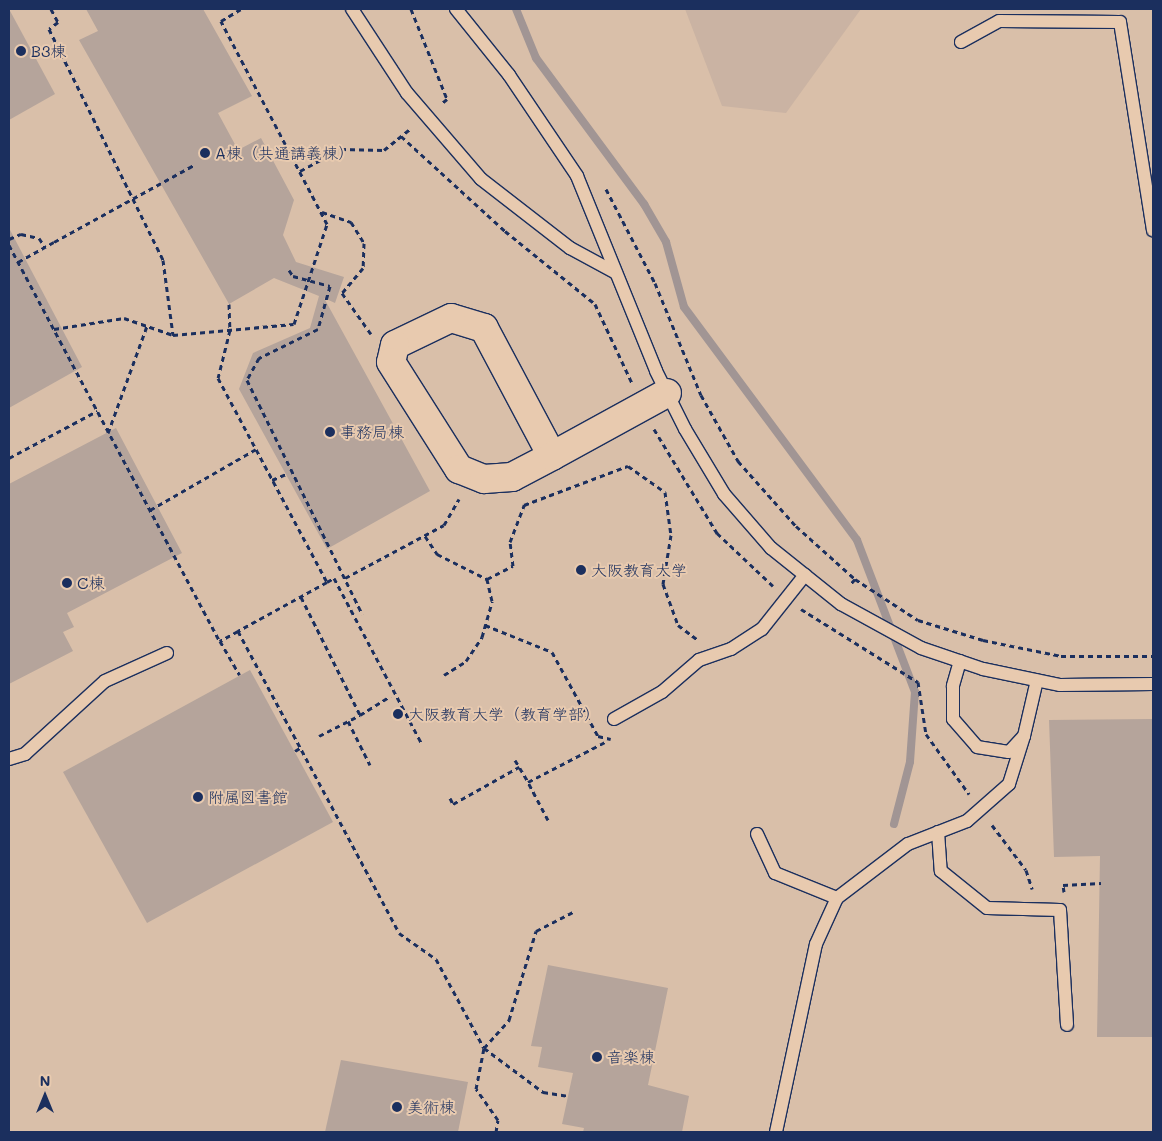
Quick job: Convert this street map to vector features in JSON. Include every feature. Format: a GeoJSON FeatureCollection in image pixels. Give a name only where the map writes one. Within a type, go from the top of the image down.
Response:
{"type":"FeatureCollection","features":[{"type":"Feature","properties":{"kind":"street"},"geometry":{"type":"LineString","coordinates":[[552,456],[484,328],[451,318],[395,345],[391,362],[458,469],[484,479],[512,477],[552,456],[667,393]]}},
{"type":"Feature","properties":{"kind":"lane"},"geometry":{"type":"LineString","coordinates":[[352,9],[407,93],[481,179],[570,248],[616,273]]}},
{"type":"Feature","properties":{"kind":"lane"},"geometry":{"type":"LineString","coordinates":[[456,9],[510,75],[577,176],[667,393],[724,494],[771,548],[841,604],[921,648],[960,662],[1060,685],[1153,684]]}},
{"type":"Feature","properties":{"kind":"lane"},"geometry":{"type":"LineString","coordinates":[[961,42],[999,22],[1120,22],[1153,230]]}},
{"type":"Feature","properties":{"kind":"lane"},"geometry":{"type":"LineString","coordinates":[[614,719],[662,692],[699,660],[716,654],[762,629],[805,575]]}},
{"type":"Feature","properties":{"kind":"lane"},"geometry":{"type":"LineString","coordinates":[[9,760],[25,754],[106,681],[167,654]]}},
{"type":"Feature","properties":{"kind":"lane"},"geometry":{"type":"LineString","coordinates":[[960,662],[953,686],[953,719],[977,747],[1010,752],[1024,736]]}},
{"type":"Feature","properties":{"kind":"lane"},"geometry":{"type":"LineString","coordinates":[[776,1132],[816,944],[837,898],[876,865],[908,844],[967,821],[1010,784],[1037,680]]}},
{"type":"Feature","properties":{"kind":"lane"},"geometry":{"type":"LineString","coordinates":[[938,832],[941,871],[987,908],[1060,910],[1068,1025]]}},
{"type":"Feature","properties":{"kind":"lane"},"geometry":{"type":"LineString","coordinates":[[756,834],[775,874],[837,898]]}},
{"type":"Feature","properties":{"kind":"path"},"geometry":{"type":"LineString","coordinates":[[51,9],[58,22],[49,29],[163,260],[173,335]]}},
{"type":"Feature","properties":{"kind":"path"},"geometry":{"type":"LineString","coordinates":[[54,329],[124,318],[173,335],[294,324],[327,224],[221,21],[241,9]]}},
{"type":"Feature","properties":{"kind":"path"},"geometry":{"type":"LineString","coordinates":[[411,9],[447,99],[439,105]]}},
{"type":"Feature","properties":{"kind":"path"},"geometry":{"type":"LineString","coordinates":[[300,172],[341,149],[384,150],[402,135],[505,231],[595,304],[635,389]]}},
{"type":"Feature","properties":{"kind":"path"},"geometry":{"type":"LineString","coordinates":[[18,262],[194,165]]}},
{"type":"Feature","properties":{"kind":"path"},"geometry":{"type":"LineString","coordinates":[[602,182],[655,283],[701,395],[738,461],[796,526],[855,579],[918,620],[983,640],[1061,656],[1153,656]]}},
{"type":"Feature","properties":{"kind":"path"},"geometry":{"type":"LineString","coordinates":[[321,212],[351,222],[364,243],[362,268],[342,293],[364,324]]}},
{"type":"Feature","properties":{"kind":"path"},"geometry":{"type":"LineString","coordinates":[[9,239],[21,234],[39,238],[45,247]]}},
{"type":"Feature","properties":{"kind":"path"},"geometry":{"type":"LineString","coordinates":[[9,245],[220,641],[240,675]]}},
{"type":"Feature","properties":{"kind":"path"},"geometry":{"type":"LineString","coordinates":[[289,270],[293,276],[330,286],[318,329],[259,358],[247,380],[362,614]]}},
{"type":"Feature","properties":{"kind":"path"},"geometry":{"type":"LineString","coordinates":[[229,304],[230,330],[218,378],[327,582]]}},
{"type":"Feature","properties":{"kind":"path"},"geometry":{"type":"LineString","coordinates":[[108,432],[147,326]]}},
{"type":"Feature","properties":{"kind":"path"},"geometry":{"type":"LineString","coordinates":[[9,458],[97,411]]}},
{"type":"Feature","properties":{"kind":"path"},"geometry":{"type":"LineString","coordinates":[[649,419],[717,533],[778,590]]}},
{"type":"Feature","properties":{"kind":"path"},"geometry":{"type":"LineString","coordinates":[[150,510],[256,449]]}},
{"type":"Feature","properties":{"kind":"path"},"geometry":{"type":"LineString","coordinates":[[487,579],[513,566],[510,542],[524,505],[628,466],[665,492],[671,535],[663,584],[678,625],[716,654]]}},
{"type":"Feature","properties":{"kind":"path"},"geometry":{"type":"LineString","coordinates":[[272,480],[286,474]]}},
{"type":"Feature","properties":{"kind":"path"},"geometry":{"type":"LineString","coordinates":[[345,578],[444,525],[461,495]]}},
{"type":"Feature","properties":{"kind":"path"},"geometry":{"type":"LineString","coordinates":[[425,536],[437,554],[487,579]]}},
{"type":"Feature","properties":{"kind":"path"},"geometry":{"type":"LineString","coordinates":[[220,641],[334,578],[421,742]]}},
{"type":"Feature","properties":{"kind":"path"},"geometry":{"type":"LineString","coordinates":[[444,675],[466,661],[486,625],[492,601],[487,579]]}},
{"type":"Feature","properties":{"kind":"path"},"geometry":{"type":"LineString","coordinates":[[846,590],[855,579]]}},
{"type":"Feature","properties":{"kind":"path"},"geometry":{"type":"LineString","coordinates":[[301,597],[360,715]]}},
{"type":"Feature","properties":{"kind":"path"},"geometry":{"type":"LineString","coordinates":[[794,603],[918,682],[926,734],[970,795]]}},
{"type":"Feature","properties":{"kind":"path"},"geometry":{"type":"LineString","coordinates":[[795,614],[800,608]]}},
{"type":"Feature","properties":{"kind":"path"},"geometry":{"type":"LineString","coordinates":[[486,625],[552,652],[598,736],[607,741]]}},
{"type":"Feature","properties":{"kind":"path"},"geometry":{"type":"LineString","coordinates":[[238,631],[399,933],[436,959],[484,1048],[544,1092],[568,1096]]}},
{"type":"Feature","properties":{"kind":"path"},"geometry":{"type":"LineString","coordinates":[[319,736],[360,715],[390,696]]}},
{"type":"Feature","properties":{"kind":"path"},"geometry":{"type":"LineString","coordinates":[[348,721],[370,765]]}},
{"type":"Feature","properties":{"kind":"path"},"geometry":{"type":"LineString","coordinates":[[528,782],[615,736]]}},
{"type":"Feature","properties":{"kind":"path"},"geometry":{"type":"LineString","coordinates":[[295,751],[300,748]]}},
{"type":"Feature","properties":{"kind":"path"},"geometry":{"type":"LineString","coordinates":[[515,760],[548,820]]}},
{"type":"Feature","properties":{"kind":"path"},"geometry":{"type":"LineString","coordinates":[[450,798],[453,804],[519,767]]}},
{"type":"Feature","properties":{"kind":"path"},"geometry":{"type":"LineString","coordinates":[[998,834],[1026,870]]}},
{"type":"Feature","properties":{"kind":"path"},"geometry":{"type":"LineString","coordinates":[[496,1132],[498,1120],[476,1089],[484,1048],[510,1020],[536,931],[575,911]]}},
{"type":"Feature","properties":{"kind":"shaded area","name":"大阪教育大学"},"geometry":{"type":"Polygon","coordinates":[[[9,9],[1153,9],[1153,1132],[9,1132],[9,9]]]}},
{"type":"Feature","properties":{"kind":"shaded area"},"geometry":{"type":"Polygon","coordinates":[[[685,9],[861,9],[786,113],[722,106],[685,9]]]}},
{"type":"Feature","properties":{"kind":"building","name":"B3棟"},"geometry":{"type":"Polygon","coordinates":[[[9,9],[55,94],[9,120],[9,9]]]}},
{"type":"Feature","properties":{"kind":"building"},"geometry":{"type":"Polygon","coordinates":[[[86,9],[203,9],[252,96],[218,113],[238,150],[261,138],[294,200],[283,235],[296,262],[344,277],[335,303],[324,298],[430,491],[327,549],[239,389],[253,353],[310,328],[319,296],[274,278],[229,304],[79,40],[98,31],[86,9]]]}},
{"type":"Feature","properties":{"kind":"building"},"geometry":{"type":"Polygon","coordinates":[[[9,228],[82,367],[9,408],[9,228]]]}},
{"type":"Feature","properties":{"kind":"building","name":"C棟"},"geometry":{"type":"Polygon","coordinates":[[[116,428],[182,553],[67,613],[74,627],[63,632],[73,651],[9,684],[9,484],[116,428]]]}},
{"type":"Feature","properties":{"kind":"building","name":"附属図書館"},"geometry":{"type":"Polygon","coordinates":[[[250,670],[333,822],[147,923],[63,772],[250,670]]]}},
{"type":"Feature","properties":{"kind":"building"},"geometry":{"type":"Polygon","coordinates":[[[1153,719],[1153,1037],[1097,1037],[1100,856],[1054,857],[1049,720],[1153,719]]]}},
{"type":"Feature","properties":{"kind":"building","name":"音楽棟"},"geometry":{"type":"Polygon","coordinates":[[[548,965],[668,988],[648,1085],[689,1096],[682,1132],[583,1132],[584,1128],[562,1124],[573,1073],[538,1067],[542,1047],[531,1046],[548,965]]]}},
{"type":"Feature","properties":{"kind":"building","name":"美術棟"},"geometry":{"type":"Polygon","coordinates":[[[341,1060],[468,1082],[458,1132],[325,1132],[341,1060]]]}},
{"type":"Feature","properties":{"kind":"waterway"},"geometry":{"type":"LineString","coordinates":[[516,9],[536,58],[644,204],[666,242],[684,307],[857,540],[915,692],[910,762],[894,824]]}},
{"type":"Feature","properties":{"kind":"place","name":"B3棟"},"geometry":{"type":"Point","coordinates":[21,51]}},
{"type":"Feature","properties":{"kind":"place","name":"A棟（共通講義棟）"},"geometry":{"type":"Point","coordinates":[205,153]}},
{"type":"Feature","properties":{"kind":"place","name":"事務局棟"},"geometry":{"type":"Point","coordinates":[330,432]}},
{"type":"Feature","properties":{"kind":"place","name":"大阪教育大学"},"geometry":{"type":"Point","coordinates":[581,570]}},
{"type":"Feature","properties":{"kind":"place","name":"C棟"},"geometry":{"type":"Point","coordinates":[67,583]}},
{"type":"Feature","properties":{"kind":"place","name":"大阪教育大学（教育学部）"},"geometry":{"type":"Point","coordinates":[398,714]}},
{"type":"Feature","properties":{"kind":"place","name":"附属図書館"},"geometry":{"type":"Point","coordinates":[198,797]}},
{"type":"Feature","properties":{"kind":"place","name":"音楽棟"},"geometry":{"type":"Point","coordinates":[597,1057]}},
{"type":"Feature","properties":{"kind":"place","name":"美術棟"},"geometry":{"type":"Point","coordinates":[397,1107]}}]}
